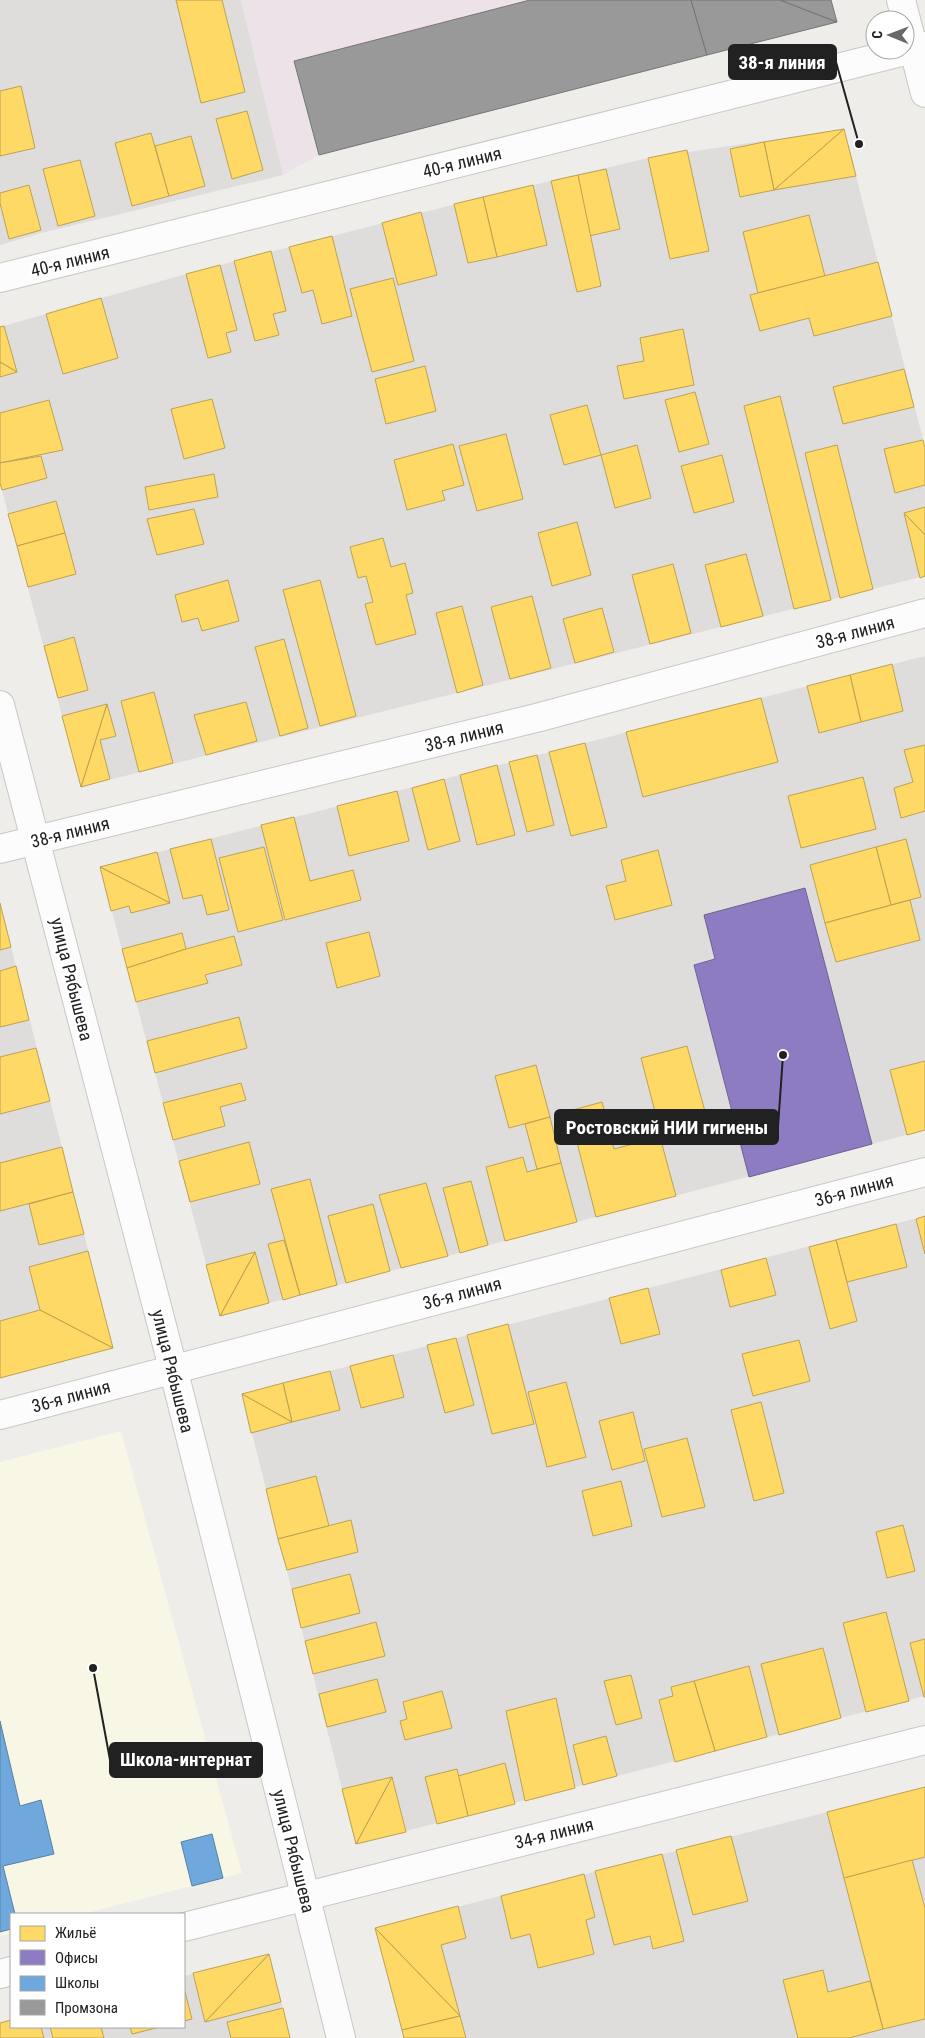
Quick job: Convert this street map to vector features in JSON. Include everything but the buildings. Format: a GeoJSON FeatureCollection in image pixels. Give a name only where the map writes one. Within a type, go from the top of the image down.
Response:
{"type":"FeatureCollection","features":[{"type":"Feature","properties":{"kind":"street"},"geometry":{"type":"LineString","coordinates":[[901,0],[919,48],[925,93]]}},
{"type":"Feature","properties":{"kind":"street","name":"40-я линия"},"geometry":{"type":"LineString","coordinates":[[0,278],[919,48]]}},
{"type":"Feature","properties":{"kind":"street","name":"38-я линия"},"geometry":{"type":"LineString","coordinates":[[0,849],[540,717],[925,613]]}},
{"type":"Feature","properties":{"kind":"street","name":"улица Рябышева"},"geometry":{"type":"LineString","coordinates":[[0,705],[173,1368],[341,2038]]}},
{"type":"Feature","properties":{"kind":"street","name":"36-я линия"},"geometry":{"type":"LineString","coordinates":[[0,1415],[173,1368],[925,1172]]}},
{"type":"Feature","properties":{"kind":"street","name":"34-я линия"},"geometry":{"type":"LineString","coordinates":[[185,1927],[925,1740]]}},
{"type":"Feature","properties":{"kind":"shaded area"},"geometry":{"type":"Polygon","coordinates":[[[0,0],[241,0],[283,175],[41,233],[0,245],[0,0]]]}},
{"type":"Feature","properties":{"kind":"shaded area"},"geometry":{"type":"Polygon","coordinates":[[[241,0],[831,0],[837,22],[319,155],[283,175],[241,0]]]}},
{"type":"Feature","properties":{"kind":"shaded area"},"geometry":{"type":"Polygon","coordinates":[[[844,129],[925,447],[925,576],[81,787],[0,483],[0,327],[186,274],[483,197],[648,158],[844,129]]]}},
{"type":"Feature","properties":{"kind":"shaded area"},"geometry":{"type":"Polygon","coordinates":[[[925,656],[925,1130],[220,1316],[100,867],[925,656]]]}},
{"type":"Feature","properties":{"kind":"shaded area"},"geometry":{"type":"Polygon","coordinates":[[[0,903],[113,1348],[0,1378],[0,903]]]}},
{"type":"Feature","properties":{"kind":"shaded area"},"geometry":{"type":"Polygon","coordinates":[[[925,1216],[925,1696],[356,1844],[242,1394],[925,1216]]]}},
{"type":"Feature","properties":{"kind":"shaded area"},"geometry":{"type":"Polygon","coordinates":[[[121,1431],[242,1873],[87,1913],[10,1913],[10,1933],[0,1936],[0,1462],[121,1431]]]}},
{"type":"Feature","properties":{"kind":"shaded area"},"geometry":{"type":"Polygon","coordinates":[[[925,1787],[925,2038],[404,2038],[375,1928],[925,1787]]]}},
{"type":"Feature","properties":{"kind":"shaded area"},"geometry":{"type":"Polygon","coordinates":[[[269,1954],[290,2038],[0,2038],[0,2023],[10,2020],[10,2028],[185,2028],[185,1976],[269,1954]]]}},
{"type":"Feature","properties":{"kind":"place","name":"38-я линия"},"geometry":{"type":"Point","coordinates":[859,144]}},
{"type":"Feature","properties":{"kind":"place","name":"Ростовский НИИ гигиены"},"geometry":{"type":"Point","coordinates":[783,1055]}},
{"type":"Feature","properties":{"kind":"place","name":"Школа-интернат"},"geometry":{"type":"Point","coordinates":[93,1668]}}]}
